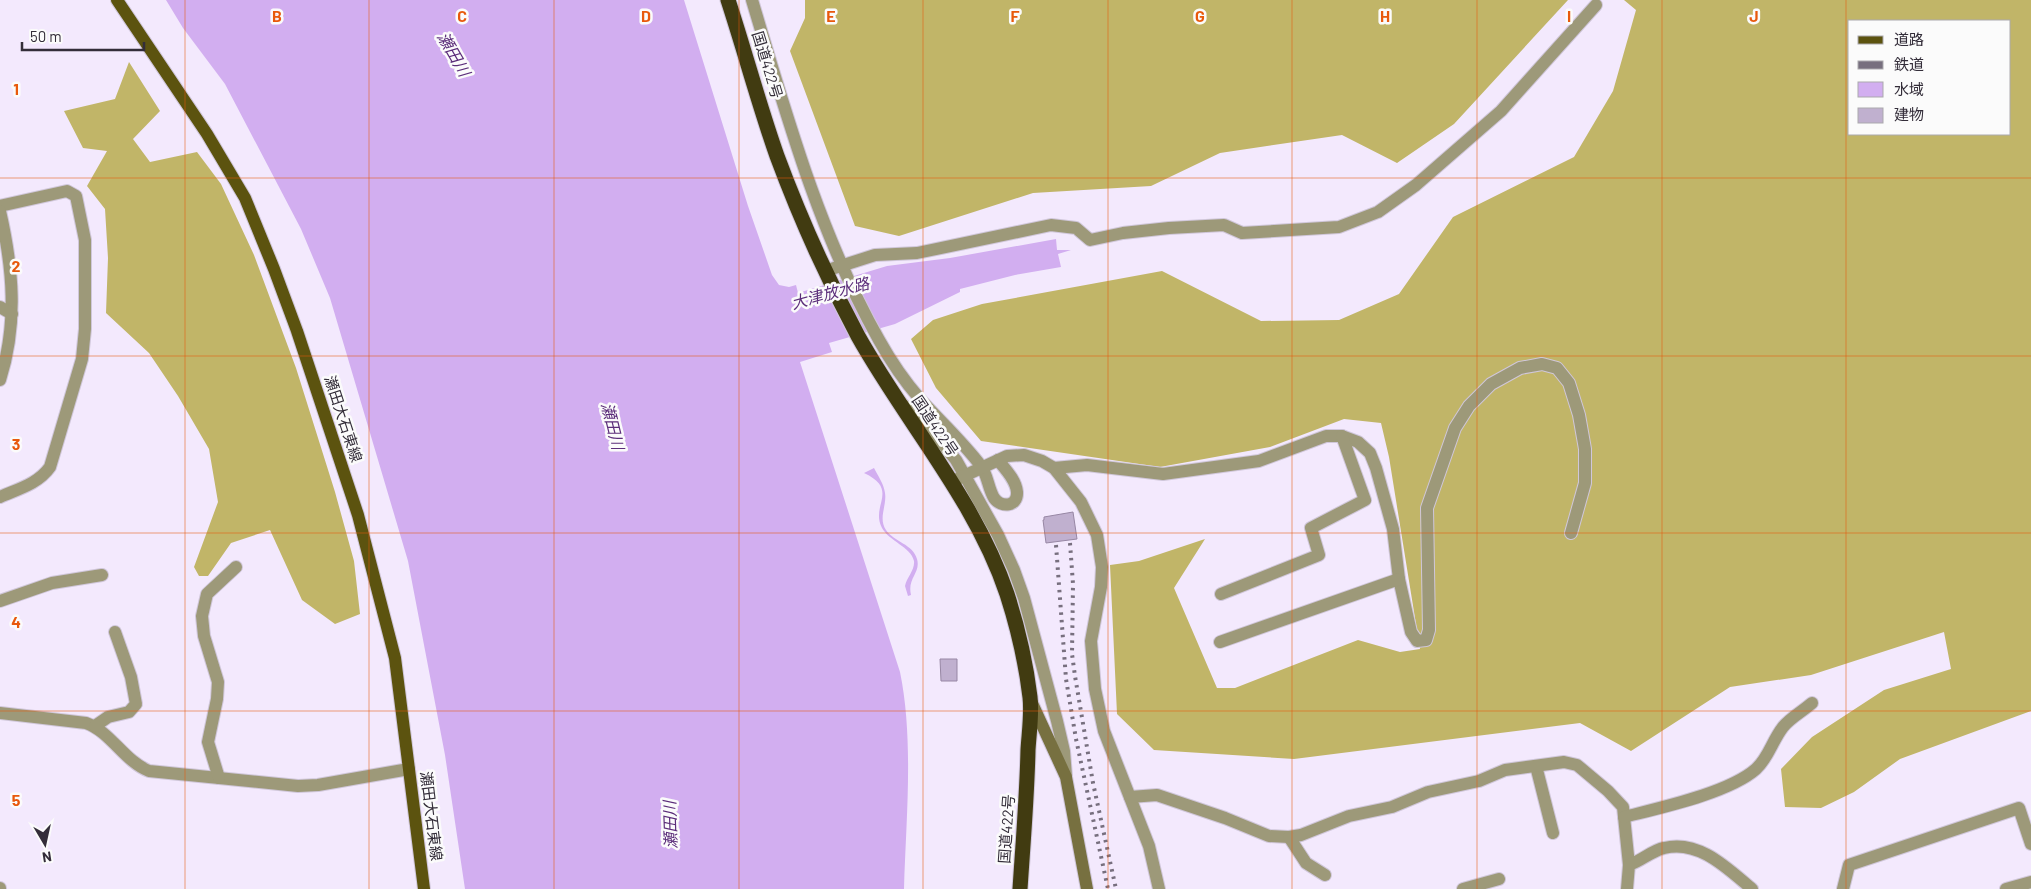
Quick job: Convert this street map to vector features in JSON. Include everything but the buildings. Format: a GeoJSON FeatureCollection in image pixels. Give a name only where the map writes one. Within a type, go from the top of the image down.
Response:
{"type":"FeatureCollection","features":[{"type":"Feature","properties":{"kind":"highway","name":"国道422号"},"geometry":{"type":"LineString","coordinates":[[728,0],[778,156],[802,218],[827,274],[859,337],[898,402],[951,482],[972,519],[995,563],[1007,594],[1018,634],[1030,698],[1027,789],[1020,889]]}},
{"type":"Feature","properties":{"kind":"main road","name":"瀬田大石東線"},"geometry":{"type":"LineString","coordinates":[[117,0],[208,134],[244,198],[274,268],[358,515],[395,658],[424,889]]}},
{"type":"Feature","properties":{"kind":"street"},"geometry":{"type":"LineString","coordinates":[[752,0],[810,187],[840,266],[880,341],[918,397],[982,468],[995,499],[1005,505],[1011,504],[1015,501],[1016,488],[1009,474],[998,460]]}},
{"type":"Feature","properties":{"kind":"street"},"geometry":{"type":"LineString","coordinates":[[827,274],[840,266],[875,256],[917,253],[1051,225],[1076,228],[1090,240],[1169,228],[1224,226],[1242,233],[1339,227],[1378,212],[1416,185],[1501,111],[1596,5]]}},
{"type":"Feature","properties":{"kind":"street"},"geometry":{"type":"LineString","coordinates":[[0,206],[67,191],[76,196],[85,240],[87,276],[82,359],[50,468],[44,476],[32,483],[0,497]]}},
{"type":"Feature","properties":{"kind":"street"},"geometry":{"type":"LineString","coordinates":[[0,211],[11,269],[12,314],[10,336],[0,380]]}},
{"type":"Feature","properties":{"kind":"street"},"geometry":{"type":"LineString","coordinates":[[0,307],[12,314]]}},
{"type":"Feature","properties":{"kind":"street"},"geometry":{"type":"LineString","coordinates":[[1054,468],[1087,465],[1162,474],[1259,461],[1326,436],[1342,436],[1358,442],[1370,453],[1376,468],[1392,529],[1399,579],[1411,632],[1417,641],[1426,640],[1429,630],[1427,508],[1455,428],[1469,406],[1491,384],[1520,368],[1542,364],[1557,368],[1569,383],[1579,415],[1585,449],[1585,483],[1571,532]]}},
{"type":"Feature","properties":{"kind":"street"},"geometry":{"type":"LineString","coordinates":[[898,402],[922,419],[956,460],[998,534],[1024,598],[1064,751],[1066,777],[1087,889]]}},
{"type":"Feature","properties":{"kind":"street"},"geometry":{"type":"LineString","coordinates":[[1221,594],[1319,555],[1311,528],[1365,500],[1342,436]]}},
{"type":"Feature","properties":{"kind":"street"},"geometry":{"type":"LineString","coordinates":[[951,482],[1007,456],[1024,455],[1042,461],[1054,468],[1081,502],[1097,535],[1102,567],[1101,587],[1091,641],[1095,689],[1104,731],[1149,846],[1159,889]]}},
{"type":"Feature","properties":{"kind":"street"},"geometry":{"type":"LineString","coordinates":[[219,778],[208,742],[217,699],[218,682],[204,636],[202,616],[207,594],[236,568]]}},
{"type":"Feature","properties":{"kind":"street"},"geometry":{"type":"LineString","coordinates":[[0,601],[52,583],[102,575]]}},
{"type":"Feature","properties":{"kind":"street"},"geometry":{"type":"LineString","coordinates":[[1220,642],[1399,579]]}},
{"type":"Feature","properties":{"kind":"street"},"geometry":{"type":"LineString","coordinates":[[95,726],[108,717],[129,712],[136,704],[131,677],[115,632]]}},
{"type":"Feature","properties":{"kind":"street"},"geometry":{"type":"LineString","coordinates":[[1030,698],[1066,777]]}},
{"type":"Feature","properties":{"kind":"street"},"geometry":{"type":"LineString","coordinates":[[1624,817],[1677,804],[1715,790],[1754,770],[1767,757],[1783,727],[1812,703]]}},
{"type":"Feature","properties":{"kind":"street"},"geometry":{"type":"LineString","coordinates":[[0,713],[86,723],[95,726],[142,768],[149,770],[298,786],[318,785],[409,769]]}},
{"type":"Feature","properties":{"kind":"street"},"geometry":{"type":"LineString","coordinates":[[1130,797],[1157,795],[1225,818],[1269,836],[1289,837],[1301,835],[1349,816],[1392,807],[1428,792],[1480,781],[1505,770],[1564,762],[1577,765],[1623,808],[1629,865],[1627,889]]}},
{"type":"Feature","properties":{"kind":"street"},"geometry":{"type":"LineString","coordinates":[[1536,766],[1553,833]]}},
{"type":"Feature","properties":{"kind":"street"},"geometry":{"type":"LineString","coordinates":[[1843,889],[1849,865],[2019,808],[2031,844]]}},
{"type":"Feature","properties":{"kind":"street"},"geometry":{"type":"LineString","coordinates":[[1289,837],[1306,863],[1325,875]]}},
{"type":"Feature","properties":{"kind":"street"},"geometry":{"type":"LineString","coordinates":[[1629,865],[1664,848],[1689,846],[1718,860],[1752,889]]}},
{"type":"Feature","properties":{"kind":"street"},"geometry":{"type":"LineString","coordinates":[[1463,889],[1499,879]]}},
{"type":"Feature","properties":{"kind":"street"},"geometry":{"type":"LineString","coordinates":[[2006,889],[2031,882]]}},
{"type":"Feature","properties":{"kind":"shaded area"},"geometry":{"type":"Polygon","coordinates":[[[805,0],[1568,0],[1454,124],[1397,163],[1342,135],[1220,153],[1151,186],[1033,193],[899,236],[855,226],[790,51],[805,18],[805,0]]]}},
{"type":"Feature","properties":{"kind":"shaded area"},"geometry":{"type":"Polygon","coordinates":[[[1624,0],[2031,0],[2031,711],[1900,759],[1854,792],[1821,808],[1785,807],[1781,769],[1812,737],[1884,690],[1951,669],[1944,632],[1811,675],[1730,687],[1631,751],[1580,723],[1294,759],[1154,750],[1117,714],[1110,565],[1139,561],[1205,539],[1174,588],[1217,688],[1235,688],[1358,640],[1400,652],[1420,649],[1389,457],[1381,423],[1344,419],[1270,447],[1160,467],[981,441],[936,388],[911,339],[933,320],[982,304],[1162,271],[1261,321],[1339,320],[1399,294],[1453,217],[1574,157],[1613,91],[1636,10],[1624,0]]]}},
{"type":"Feature","properties":{"kind":"shaded area"},"geometry":{"type":"Polygon","coordinates":[[[129,62],[160,111],[133,139],[150,162],[197,152],[221,184],[254,255],[296,368],[335,492],[354,561],[360,614],[335,624],[302,600],[270,530],[231,543],[208,576],[199,576],[194,567],[218,502],[209,449],[178,396],[149,353],[106,313],[108,258],[105,209],[87,186],[107,151],[83,148],[64,111],[115,99],[129,62]]]}},
{"type":"Feature","properties":{"kind":"water"},"geometry":{"type":"Polygon","coordinates":[[[166,0],[684,0],[748,206],[772,275],[779,285],[789,287],[796,285],[798,293],[887,266],[950,258],[1056,239],[1057,250],[1071,250],[1058,254],[1061,267],[1015,275],[960,289],[960,292],[895,324],[829,343],[832,352],[800,362],[900,672],[907,725],[908,752],[904,889],[465,889],[445,755],[408,561],[330,298],[301,229],[225,84],[183,28],[166,0]]]}},
{"type":"Feature","properties":{"kind":"water"},"geometry":{"type":"Polygon","coordinates":[[[874,468],[885,493],[883,521],[886,530],[908,546],[917,559],[918,564],[910,589],[911,595],[908,596],[905,586],[914,561],[909,552],[885,533],[882,528],[879,512],[882,492],[875,479],[864,473],[874,468]]]}},
{"type":"Feature","properties":{"kind":"railway"},"geometry":{"type":"LineString","coordinates":[[1070,543],[1073,584],[1072,654],[1093,783],[1116,889]]}},
{"type":"Feature","properties":{"kind":"railway"},"geometry":{"type":"LineString","coordinates":[[1056,545],[1066,679],[1076,739],[1108,889]]}},
{"type":"Feature","properties":{"kind":"water label","name":"瀬田川"},"geometry":{"type":"Point","coordinates":[454,54]}},
{"type":"Feature","properties":{"kind":"water label","name":"大津放水路"},"geometry":{"type":"Point","coordinates":[830,293]}},
{"type":"Feature","properties":{"kind":"water label","name":"瀬田川"},"geometry":{"type":"Point","coordinates":[613,426]}},
{"type":"Feature","properties":{"kind":"water label","name":"瀬田川"},"geometry":{"type":"Point","coordinates":[670,825]}}]}
